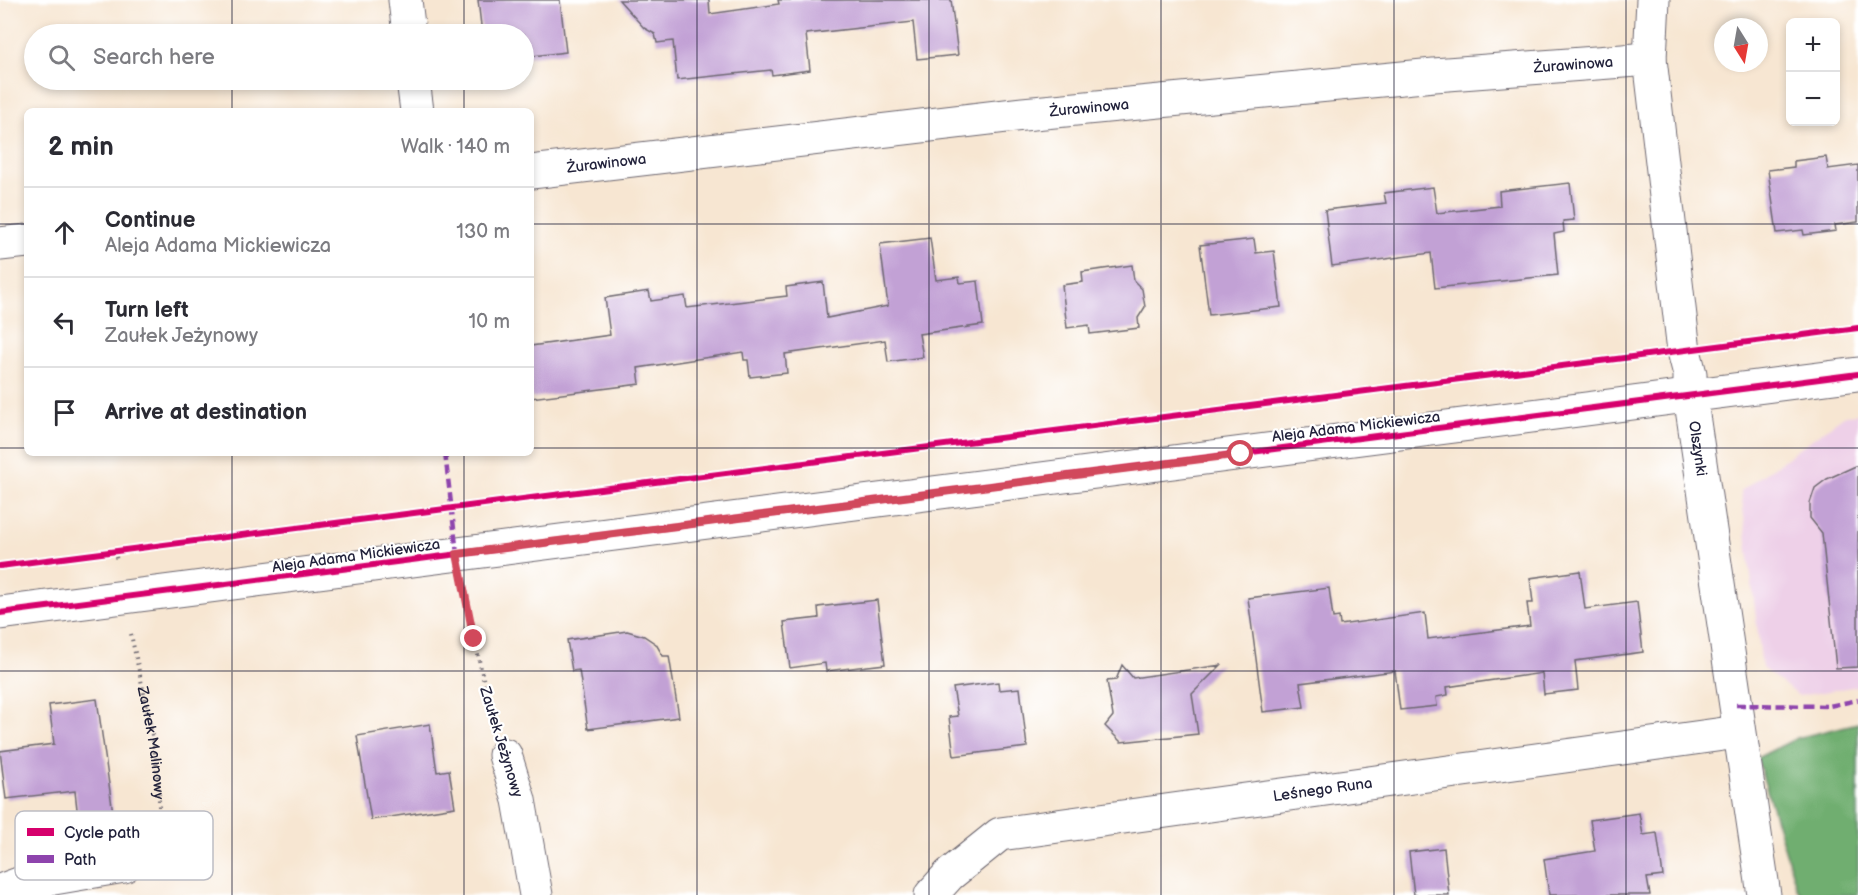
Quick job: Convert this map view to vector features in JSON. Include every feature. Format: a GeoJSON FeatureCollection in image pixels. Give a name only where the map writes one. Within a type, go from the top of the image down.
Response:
{"type":"FeatureCollection","features":[{"type":"Feature","properties":{"kind":"street"},"geometry":{"type":"LineString","coordinates":[[405,0],[408,24]]}},
{"type":"Feature","properties":{"kind":"street","name":"Olszynki"},"geometry":{"type":"LineString","coordinates":[[1653,0],[1650,59],[1684,351],[1690,374],[1690,395],[1736,705],[1738,732],[1764,895]]}},
{"type":"Feature","properties":{"kind":"street","name":"Żurawinowa"},"geometry":{"type":"LineString","coordinates":[[534,172],[1035,113],[1434,75],[1650,59]]}},
{"type":"Feature","properties":{"kind":"street"},"geometry":{"type":"LineString","coordinates":[[414,90],[417,108]]}},
{"type":"Feature","properties":{"kind":"street"},"geometry":{"type":"LineString","coordinates":[[0,244],[24,241]]}},
{"type":"Feature","properties":{"kind":"street","name":"Aleja Adama Mickiewicza"},"geometry":{"type":"LineString","coordinates":[[0,613],[1858,374]]}},
{"type":"Feature","properties":{"kind":"street","name":"Leśnego Runa"},"geometry":{"type":"LineString","coordinates":[[932,895],[949,875],[1000,834],[1738,732]]}},
{"type":"Feature","properties":{"kind":"street","name":"Zaułek Jeżynowy"},"geometry":{"type":"LineString","coordinates":[[505,755],[519,800],[536,895]]}},
{"type":"Feature","properties":{"kind":"street"},"geometry":{"type":"LineString","coordinates":[[0,891],[19,884],[42,880]]}},
{"type":"Feature","properties":{"kind":"path"},"geometry":{"type":"LineString","coordinates":[[104,552],[127,549]]}},
{"type":"Feature","properties":{"kind":"shaded area"},"geometry":{"type":"Polygon","coordinates":[[[1858,414],[1858,686],[1799,696],[1762,668],[1741,491],[1845,415],[1858,414]]]}},
{"type":"Feature","properties":{"kind":"green space"},"geometry":{"type":"Polygon","coordinates":[[[1858,723],[1858,895],[1802,895],[1797,889],[1757,758],[1797,738],[1858,723]]]}},
{"type":"Feature","properties":{"kind":"building"},"geometry":{"type":"Polygon","coordinates":[[[478,0],[560,0],[566,52],[534,56],[534,24],[481,24],[478,0]]]}},
{"type":"Feature","properties":{"kind":"building"},"geometry":{"type":"Polygon","coordinates":[[[619,0],[709,0],[710,14],[779,4],[778,0],[951,0],[958,55],[917,59],[913,22],[806,34],[810,70],[772,75],[771,70],[677,80],[673,41],[657,43],[655,34],[644,28],[619,0]]]}},
{"type":"Feature","properties":{"kind":"building"},"geometry":{"type":"Polygon","coordinates":[[[1826,157],[1828,169],[1858,165],[1858,222],[1835,225],[1836,231],[1804,235],[1803,230],[1777,233],[1768,170],[1794,167],[1794,161],[1826,157]]]}},
{"type":"Feature","properties":{"kind":"building"},"geometry":{"type":"Polygon","coordinates":[[[1570,183],[1574,220],[1563,221],[1564,232],[1554,234],[1558,275],[1435,288],[1431,253],[1332,266],[1325,210],[1386,203],[1384,193],[1433,187],[1437,213],[1500,206],[1499,191],[1570,183]]]}},
{"type":"Feature","properties":{"kind":"building"},"geometry":{"type":"Polygon","coordinates":[[[930,238],[936,280],[959,277],[960,283],[978,281],[983,325],[919,334],[923,357],[888,362],[885,340],[785,354],[787,373],[750,377],[748,360],[744,360],[743,352],[638,368],[640,384],[534,398],[534,346],[610,335],[605,298],[649,291],[651,301],[685,296],[687,308],[787,296],[786,287],[823,282],[827,318],[888,306],[880,244],[930,238]]]}},
{"type":"Feature","properties":{"kind":"building"},"geometry":{"type":"Polygon","coordinates":[[[1254,239],[1256,253],[1274,251],[1281,307],[1209,315],[1200,245],[1254,239]]]}},
{"type":"Feature","properties":{"kind":"building"},"geometry":{"type":"Polygon","coordinates":[[[1132,265],[1134,281],[1142,289],[1145,307],[1138,318],[1139,328],[1090,334],[1089,325],[1067,328],[1062,285],[1083,282],[1082,272],[1132,265]]]}},
{"type":"Feature","properties":{"kind":"building"},"geometry":{"type":"Polygon","coordinates":[[[1858,465],[1858,667],[1836,668],[1822,533],[1810,518],[1810,503],[1815,488],[1827,479],[1858,465]]]}},
{"type":"Feature","properties":{"kind":"building"},"geometry":{"type":"Polygon","coordinates":[[[1580,571],[1585,609],[1637,602],[1643,652],[1575,661],[1578,690],[1544,694],[1542,673],[1447,687],[1448,695],[1436,697],[1437,706],[1400,710],[1395,671],[1300,683],[1304,707],[1263,712],[1248,598],[1329,588],[1333,618],[1339,617],[1340,625],[1425,613],[1428,639],[1530,626],[1527,603],[1533,603],[1530,578],[1580,571]]]}},
{"type":"Feature","properties":{"kind":"building"},"geometry":{"type":"Polygon","coordinates":[[[877,600],[885,664],[826,671],[825,663],[790,668],[784,622],[819,618],[818,607],[877,600]]]}},
{"type":"Feature","properties":{"kind":"building"},"geometry":{"type":"Polygon","coordinates":[[[627,631],[644,636],[656,644],[663,656],[669,656],[679,717],[588,729],[579,670],[572,671],[567,640],[627,631]]]}},
{"type":"Feature","properties":{"kind":"building"},"geometry":{"type":"Polygon","coordinates":[[[1122,665],[1133,678],[1221,665],[1192,694],[1198,734],[1121,742],[1105,726],[1113,716],[1107,681],[1116,680],[1122,665]]]}},
{"type":"Feature","properties":{"kind":"building"},"geometry":{"type":"Polygon","coordinates":[[[998,682],[999,690],[1020,688],[1027,747],[954,756],[949,717],[958,716],[953,688],[998,682]]]}},
{"type":"Feature","properties":{"kind":"building"},"geometry":{"type":"Polygon","coordinates":[[[97,699],[113,811],[77,811],[75,791],[6,799],[0,751],[54,744],[49,705],[97,699]]]}},
{"type":"Feature","properties":{"kind":"building"},"geometry":{"type":"Polygon","coordinates":[[[430,724],[437,772],[449,770],[455,807],[371,820],[357,736],[430,724]]]}},
{"type":"Feature","properties":{"kind":"building"},"geometry":{"type":"Polygon","coordinates":[[[1639,813],[1643,835],[1657,833],[1663,876],[1647,878],[1650,895],[1549,895],[1544,859],[1595,851],[1590,820],[1639,813]]]}},
{"type":"Feature","properties":{"kind":"building"},"geometry":{"type":"Polygon","coordinates":[[[1444,848],[1449,895],[1414,895],[1409,852],[1444,848]]]}},
{"type":"Feature","properties":{"kind":"marked path"},"geometry":{"type":"LineString","coordinates":[[445,456],[457,554]]}},
{"type":"Feature","properties":{"kind":"marked path"},"geometry":{"type":"LineString","coordinates":[[1736,705],[1829,706],[1858,700]]}},
{"type":"Feature","properties":{"kind":"cycle path"},"geometry":{"type":"LineString","coordinates":[[0,566],[1858,328]]}},
{"type":"Feature","properties":{"kind":"cycle path"},"geometry":{"type":"LineString","coordinates":[[0,613],[1858,374]]}},
{"type":"Feature","properties":{"kind":"route"},"geometry":{"type":"LineString","coordinates":[[474,639],[457,554],[1241,454]]}}]}
